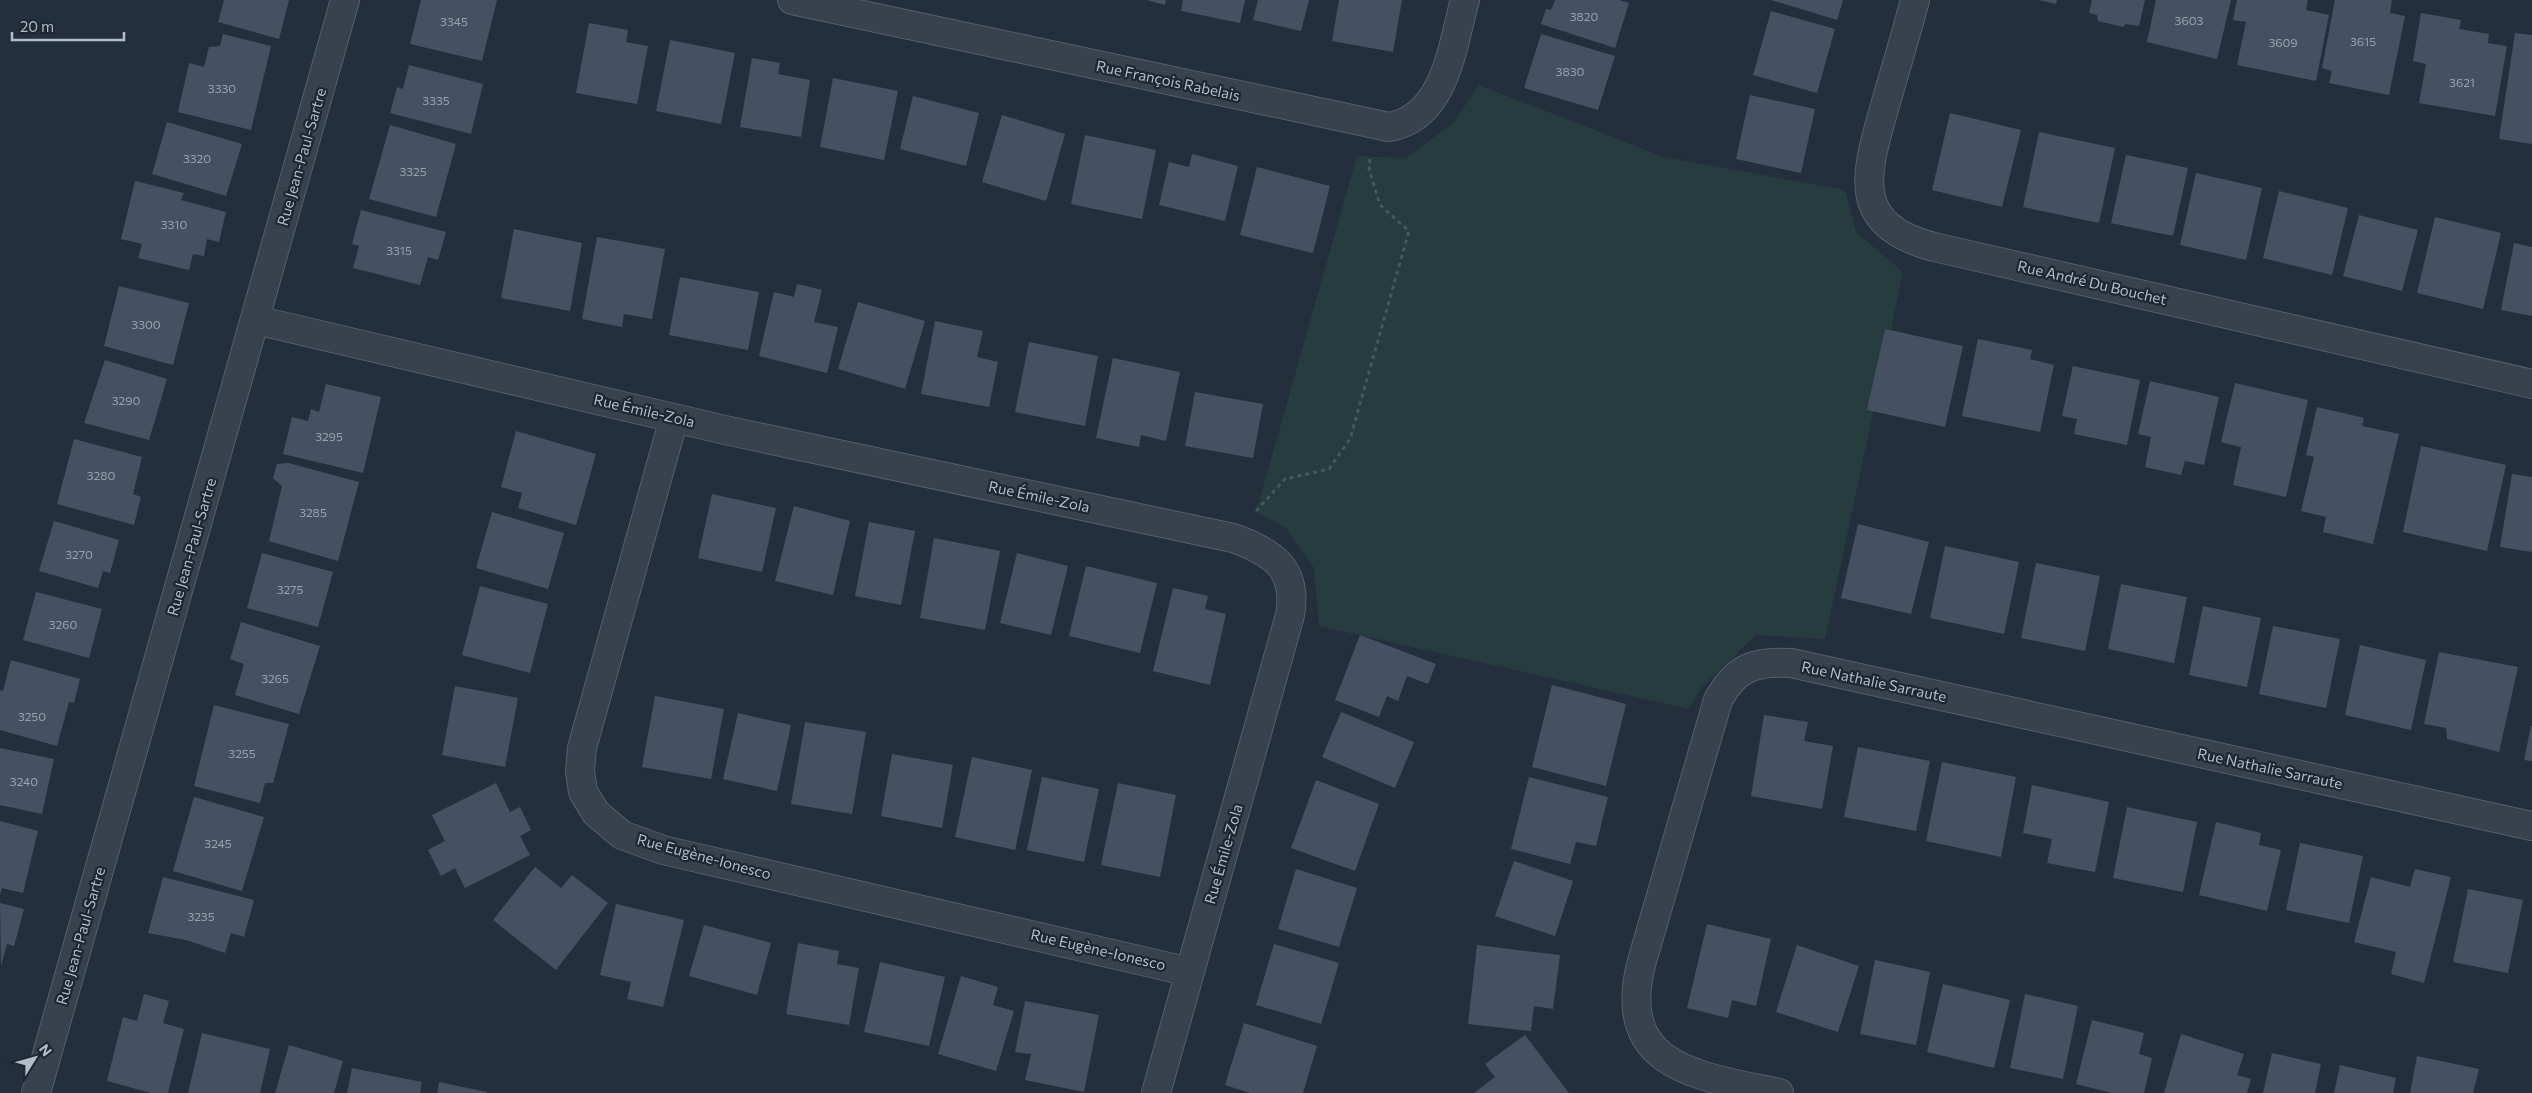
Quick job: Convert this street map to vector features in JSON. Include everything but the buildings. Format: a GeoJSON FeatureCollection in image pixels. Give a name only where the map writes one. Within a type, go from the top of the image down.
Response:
{"type":"FeatureCollection","features":[{"type":"Feature","properties":{"kind":"street","name":"Rue Jean-Paul-Sartre"},"geometry":{"type":"LineString","coordinates":[[36,1093],[346,0]]}},
{"type":"Feature","properties":{"kind":"street","name":"Rue François Rabelais"},"geometry":{"type":"LineString","coordinates":[[792,0],[1375,125],[1400,125],[1413,120],[1425,110],[1434,96],[1447,66],[1465,0]]}},
{"type":"Feature","properties":{"kind":"street","name":"Rue André Du Bouchet"},"geometry":{"type":"LineString","coordinates":[[1915,0],[1871,157],[1869,174],[1869,189],[1873,204],[1881,219],[1893,231],[1913,242],[2532,384]]}},
{"type":"Feature","properties":{"kind":"street","name":"Rue Émile-Zola"},"geometry":{"type":"LineString","coordinates":[[256,320],[674,418],[1233,538],[1254,545],[1270,556],[1290,580],[1294,596],[1290,615],[1156,1093]]}},
{"type":"Feature","properties":{"kind":"street","name":"Rue Eugène-Ionesco"},"geometry":{"type":"LineString","coordinates":[[674,418],[582,748],[580,771],[583,792],[596,813],[622,835],[663,850],[1190,972]]}},
{"type":"Feature","properties":{"kind":"street","name":"Rue Nathalie Sarraute"},"geometry":{"type":"LineString","coordinates":[[1779,1093],[1682,1070],[1652,1044],[1640,1024],[1635,1000],[1642,961],[1718,700],[1727,684],[1741,671],[1758,663],[1790,663],[2532,826]]}},
{"type":"Feature","properties":{"kind":"path"},"geometry":{"type":"LineString","coordinates":[[1233,538],[1285,479],[1329,469],[1350,439],[1409,232],[1380,205],[1369,169],[1375,125]]}},
{"type":"Feature","properties":{"kind":"green space"},"geometry":{"type":"Polygon","coordinates":[[[1479,85],[1664,157],[1845,190],[1856,232],[1903,272],[1825,639],[1756,635],[1701,688],[1689,709],[1319,626],[1314,568],[1286,528],[1256,512],[1357,156],[1406,158],[1453,123],[1479,85]]]}}]}
